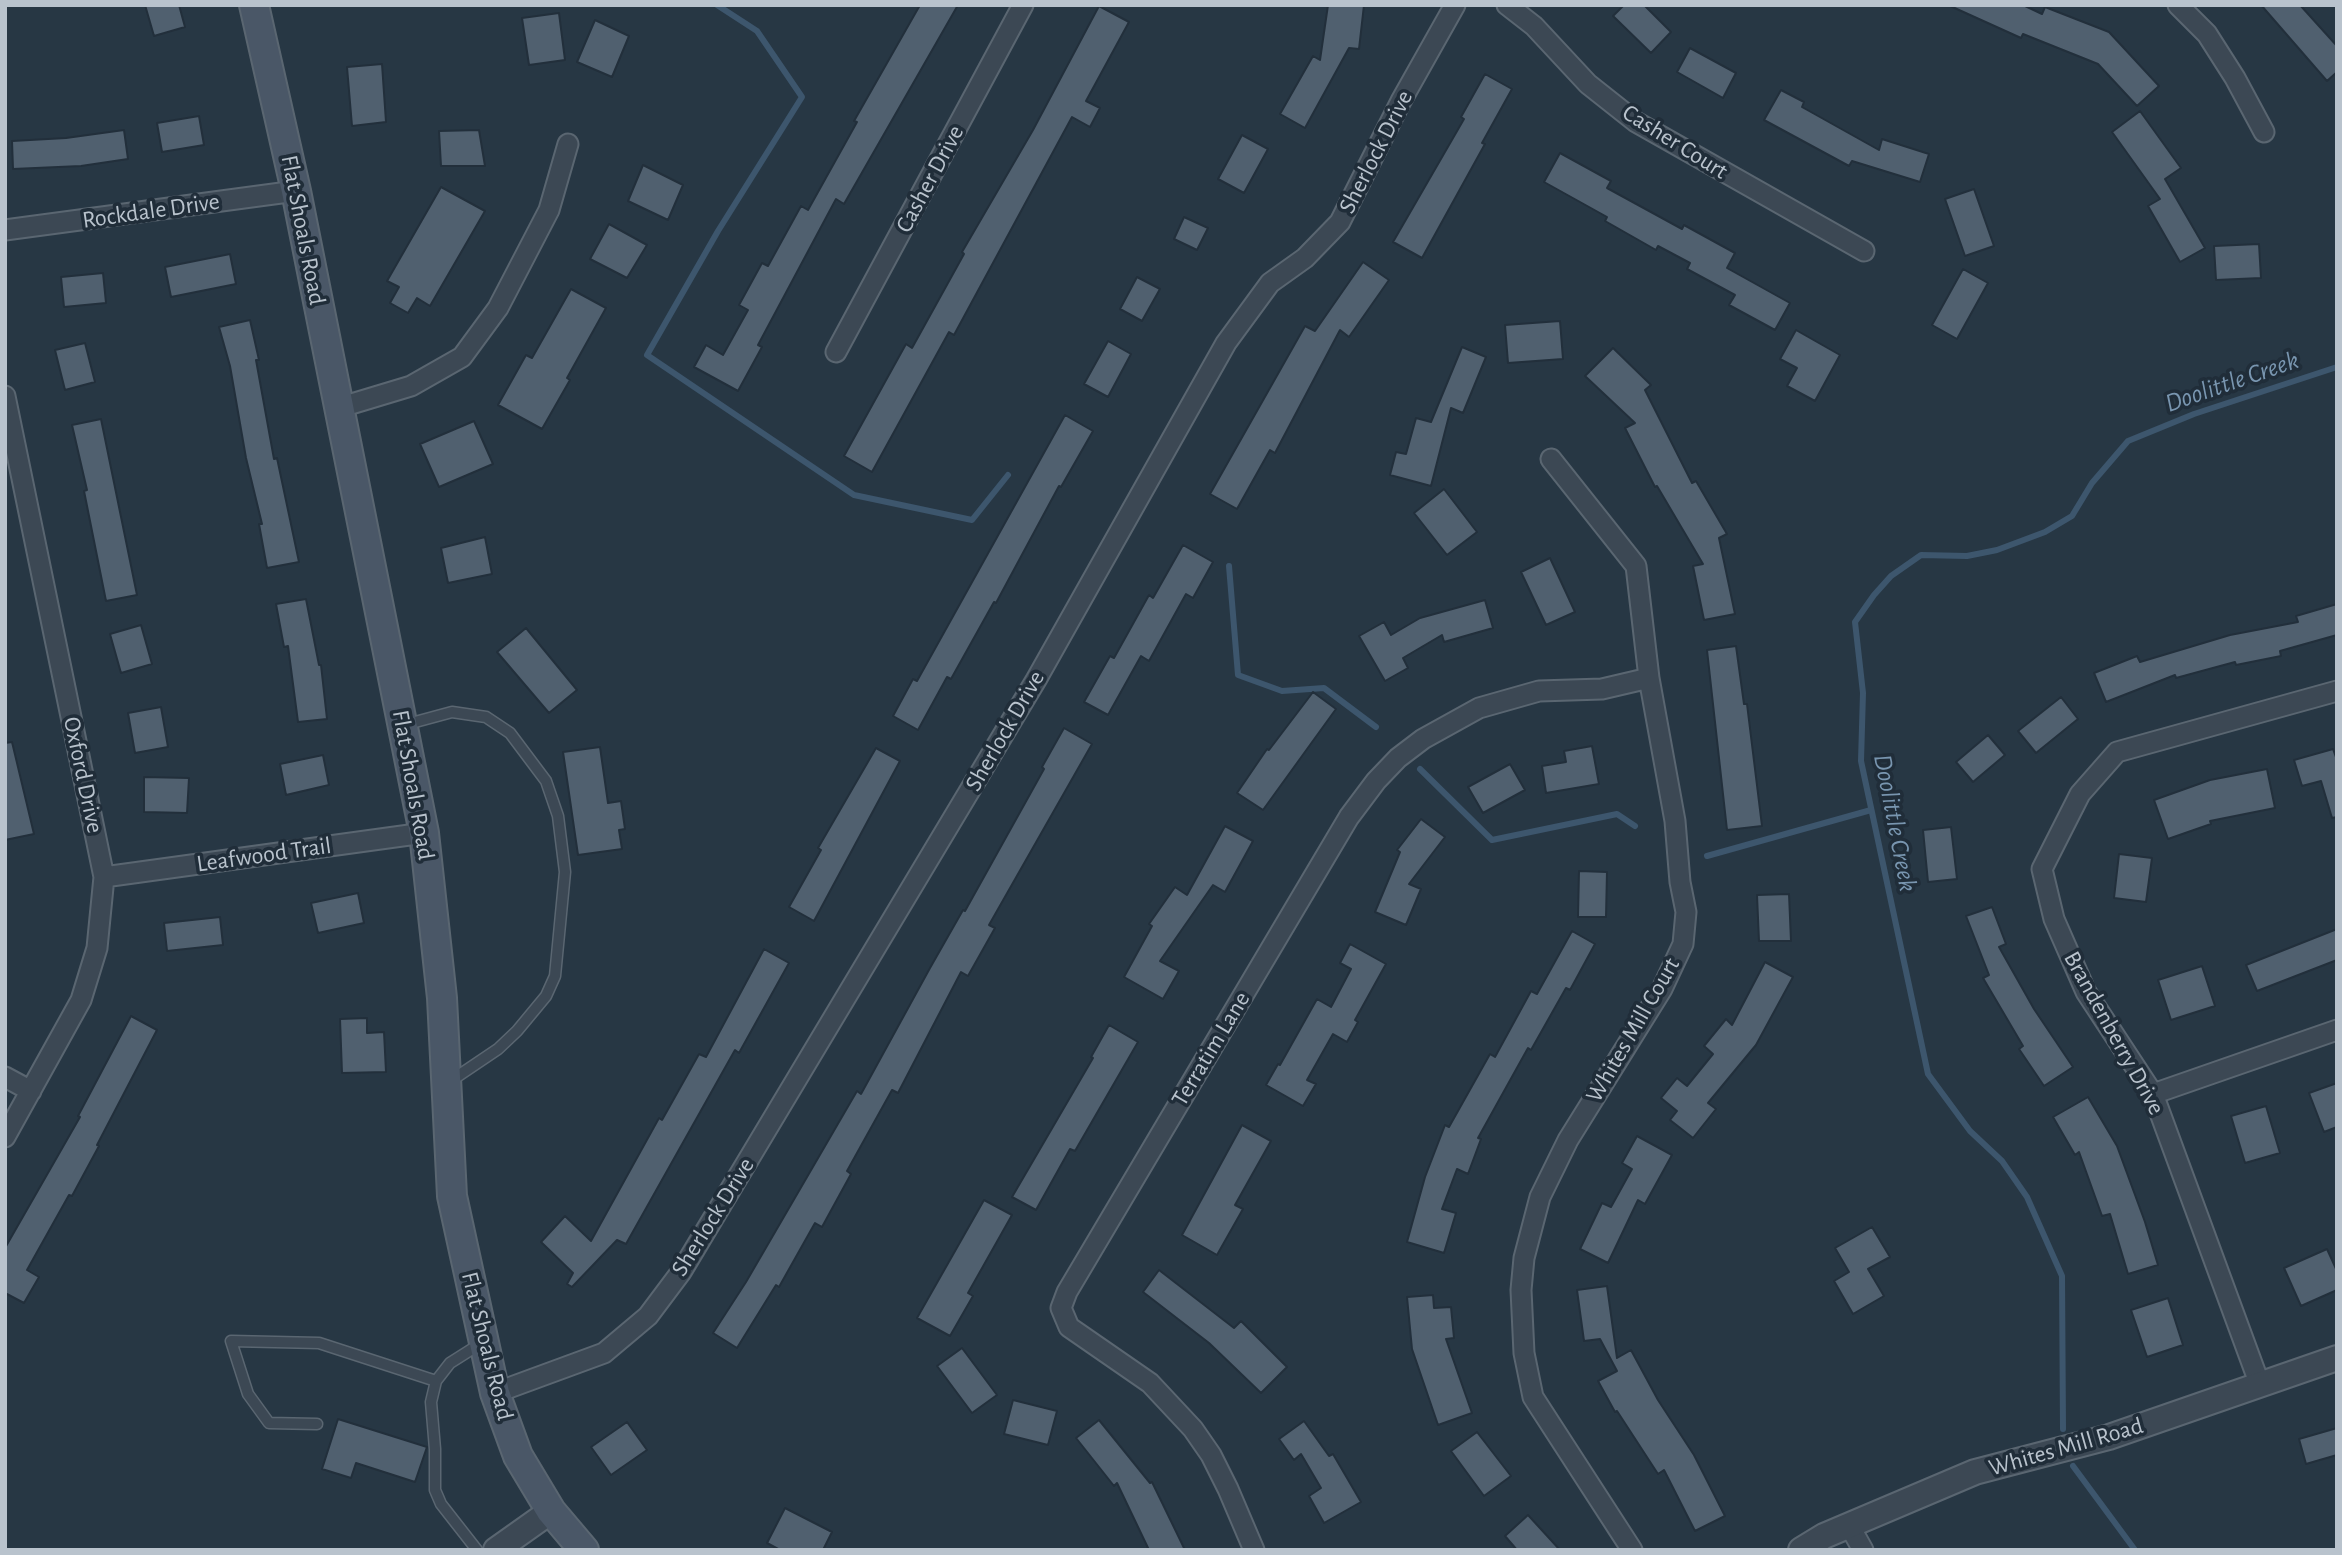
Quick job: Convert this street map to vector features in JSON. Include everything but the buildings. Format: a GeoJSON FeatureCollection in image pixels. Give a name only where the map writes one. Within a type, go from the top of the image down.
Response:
{"type":"FeatureCollection","features":[{"type":"Feature","properties":{"kind":"main road","name":"Flat Shoals Road"},"geometry":{"type":"LineString","coordinates":[[254,5],[296,191],[424,833],[442,998],[452,1196],[495,1393],[518,1456],[551,1511],[584,1550]]}},
{"type":"Feature","properties":{"kind":"street","name":"Casher Drive"},"geometry":{"type":"LineString","coordinates":[[836,352],[1023,5]]}},
{"type":"Feature","properties":{"kind":"street","name":"Sherlock Drive"},"geometry":{"type":"LineString","coordinates":[[495,1393],[604,1353],[648,1316],[681,1272],[1036,680],[1226,343],[1269,283],[1305,258],[1340,222],[1401,101],[1455,5]]}},
{"type":"Feature","properties":{"kind":"street","name":"Casher Court"},"geometry":{"type":"LineString","coordinates":[[1507,5],[1534,26],[1588,84],[1636,122],[1864,251]]}},
{"type":"Feature","properties":{"kind":"street"},"geometry":{"type":"LineString","coordinates":[[2178,5],[2207,34],[2264,132]]}},
{"type":"Feature","properties":{"kind":"street"},"geometry":{"type":"LineString","coordinates":[[338,408],[411,386],[462,356],[498,308],[549,210],[568,144]]}},
{"type":"Feature","properties":{"kind":"street","name":"Rockdale Drive"},"geometry":{"type":"LineString","coordinates":[[5,230],[296,191]]}},
{"type":"Feature","properties":{"kind":"street","name":"Oxford Drive"},"geometry":{"type":"LineString","coordinates":[[5,396],[104,877],[97,947],[81,1000],[5,1136]]}},
{"type":"Feature","properties":{"kind":"street","name":"Whites Mill Court"},"geometry":{"type":"LineString","coordinates":[[1551,459],[1636,566],[1649,678],[1675,821],[1680,881],[1686,912],[1683,944],[1661,989],[1553,1168],[1540,1197],[1531,1227],[1521,1290],[1524,1353],[1533,1397],[1632,1550]]}},
{"type":"Feature","properties":{"kind":"street","name":"Terratim Lane"},"geometry":{"type":"LineString","coordinates":[[1254,1550],[1211,1455],[1193,1429],[1150,1383],[1069,1327],[1061,1308],[1067,1292],[1349,817],[1376,781],[1398,758],[1423,739],[1479,708],[1539,691],[1602,689],[1649,678]]}},
{"type":"Feature","properties":{"kind":"street","name":"Brandenberry Drive"},"geometry":{"type":"LineString","coordinates":[[2260,1385],[2153,1094],[2086,992],[2054,919],[2042,869],[2080,794],[2117,752],[2337,691]]}},
{"type":"Feature","properties":{"kind":"street","name":"Leafwood Trail"},"geometry":{"type":"LineString","coordinates":[[104,877],[424,833]]}},
{"type":"Feature","properties":{"kind":"street"},"geometry":{"type":"LineString","coordinates":[[2153,1094],[2337,1030]]}},
{"type":"Feature","properties":{"kind":"street"},"geometry":{"type":"LineString","coordinates":[[5,1077],[31,1091]]}},
{"type":"Feature","properties":{"kind":"street","name":"Whites Mill Road"},"geometry":{"type":"LineString","coordinates":[[1801,1550],[1824,1536],[1975,1472],[2109,1437],[2337,1358]]}},
{"type":"Feature","properties":{"kind":"street"},"geometry":{"type":"LineString","coordinates":[[496,1550],[551,1511]]}},
{"type":"Feature","properties":{"kind":"street"},"geometry":{"type":"LineString","coordinates":[[1849,1525],[1863,1550]]}},
{"type":"Feature","properties":{"kind":"lane"},"geometry":{"type":"LineString","coordinates":[[403,725],[452,712],[471,713],[486,717],[510,733],[546,781],[558,816],[565,872],[555,976],[546,996],[498,1049],[446,1083]]}},
{"type":"Feature","properties":{"kind":"lane"},"geometry":{"type":"LineString","coordinates":[[317,1424],[269,1423],[248,1394],[230,1341],[319,1343],[436,1381]]}},
{"type":"Feature","properties":{"kind":"lane"},"geometry":{"type":"LineString","coordinates":[[477,1550],[441,1504],[435,1490],[431,1402],[436,1381],[450,1363],[484,1342]]}},
{"type":"Feature","properties":{"kind":"waterway"},"geometry":{"type":"LineString","coordinates":[[717,5],[757,31],[802,97],[718,231],[647,355],[854,495],[972,520],[1008,475]]}},
{"type":"Feature","properties":{"kind":"waterway","name":"Doolittle Creek"},"geometry":{"type":"LineString","coordinates":[[2063,1429],[2062,1276],[2027,1197],[2002,1161],[1970,1131],[1928,1074],[1861,761],[1863,693],[1855,622],[1891,576],[1921,555],[1967,556],[1997,550],[2045,532],[2072,516],[2092,483],[2128,441],[2194,414],[2337,367]]}},
{"type":"Feature","properties":{"kind":"waterway"},"geometry":{"type":"LineString","coordinates":[[1229,566],[1238,675],[1282,691],[1324,688],[1376,727]]}},
{"type":"Feature","properties":{"kind":"waterway"},"geometry":{"type":"LineString","coordinates":[[1420,769],[1492,840],[1617,814],[1635,826]]}},
{"type":"Feature","properties":{"kind":"waterway"},"geometry":{"type":"LineString","coordinates":[[1707,856],[1871,810]]}},
{"type":"Feature","properties":{"kind":"waterway","name":"Doolittle Creek"},"geometry":{"type":"LineString","coordinates":[[2073,1466],[2135,1550]]}}]}
